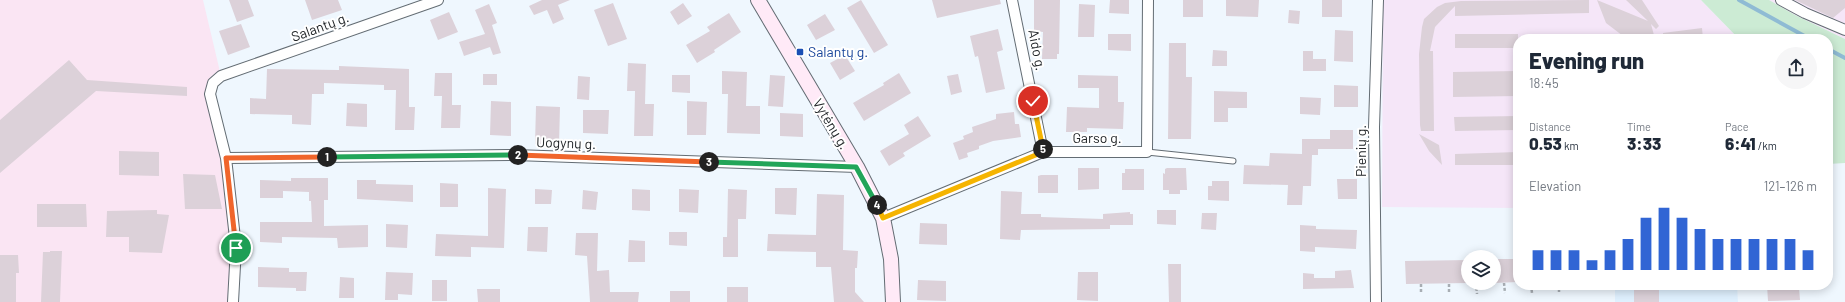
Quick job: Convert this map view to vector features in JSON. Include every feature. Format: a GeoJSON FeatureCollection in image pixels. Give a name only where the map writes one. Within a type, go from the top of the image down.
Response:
{"type":"FeatureCollection","features":[{"type":"Feature","properties":{"kind":"main road","name":"Vytėnų g."},"geometry":{"type":"LineString","coordinates":[[758,0],[856,167],[883,218],[891,259],[893,302]]}},
{"type":"Feature","properties":{"kind":"street","name":"Salantų g."},"geometry":{"type":"LineString","coordinates":[[226,158],[210,94],[213,82],[220,76],[438,0]]}},
{"type":"Feature","properties":{"kind":"street","name":"Aido g."},"geometry":{"type":"LineString","coordinates":[[1012,0],[1043,152]]}},
{"type":"Feature","properties":{"kind":"street"},"geometry":{"type":"LineString","coordinates":[[1148,0],[1148,152]]}},
{"type":"Feature","properties":{"kind":"street","name":"Pienių g."},"geometry":{"type":"LineString","coordinates":[[1376,302],[1374,127],[1378,0]]}},
{"type":"Feature","properties":{"kind":"street"},"geometry":{"type":"LineString","coordinates":[[1781,0],[1805,13],[1845,30]]}},
{"type":"Feature","properties":{"kind":"street","name":"Garso g."},"geometry":{"type":"LineString","coordinates":[[883,218],[1043,152],[1148,152]]}},
{"type":"Feature","properties":{"kind":"street","name":"Uogynų g."},"geometry":{"type":"LineString","coordinates":[[226,158],[515,155],[856,167]]}},
{"type":"Feature","properties":{"kind":"street"},"geometry":{"type":"LineString","coordinates":[[226,158],[236,248],[233,302]]}},
{"type":"Feature","properties":{"kind":"lane"},"geometry":{"type":"LineString","coordinates":[[1148,152],[1233,161]]}},
{"type":"Feature","properties":{"kind":"path"},"geometry":{"type":"LineString","coordinates":[[1504,283],[1505,293]]}},
{"type":"Feature","properties":{"kind":"path"},"geometry":{"type":"LineString","coordinates":[[1421,284],[1421,294]]}},
{"type":"Feature","properties":{"kind":"path"},"geometry":{"type":"LineString","coordinates":[[1449,284],[1449,294]]}},
{"type":"Feature","properties":{"kind":"path"},"geometry":{"type":"LineString","coordinates":[[1477,290],[1477,294]]}},
{"type":"Feature","properties":{"kind":"shaded area"},"geometry":{"type":"Polygon","coordinates":[[[0,0],[203,0],[221,76],[213,83],[226,158],[236,247],[233,302],[0,302],[0,0]]]}},
{"type":"Feature","properties":{"kind":"shaded area"},"geometry":{"type":"Polygon","coordinates":[[[1383,0],[1701,0],[1734,34],[1513,34],[1513,208],[1382,207],[1383,0]]]}},
{"type":"Feature","properties":{"kind":"shaded area"},"geometry":{"type":"Polygon","coordinates":[[[1769,0],[1845,0],[1845,39],[1795,15],[1769,0]]]}},
{"type":"Feature","properties":{"kind":"shaded area"},"geometry":{"type":"Polygon","coordinates":[[[1615,290],[1737,290],[1738,302],[1615,302],[1615,290]]]}},
{"type":"Feature","properties":{"kind":"green space"},"geometry":{"type":"Polygon","coordinates":[[[1701,0],[1769,0],[1795,15],[1845,39],[1845,163],[1833,164],[1833,34],[1734,34],[1701,0]]]}},
{"type":"Feature","properties":{"kind":"building"},"geometry":{"type":"Polygon","coordinates":[[[229,0],[248,0],[254,16],[237,22],[229,0]]]}},
{"type":"Feature","properties":{"kind":"building"},"geometry":{"type":"Polygon","coordinates":[[[305,0],[338,0],[342,10],[312,20],[305,0]]]}},
{"type":"Feature","properties":{"kind":"building"},"geometry":{"type":"Polygon","coordinates":[[[542,0],[570,0],[558,5],[564,19],[553,24],[547,10],[534,15],[529,6],[542,0]]]}},
{"type":"Feature","properties":{"kind":"building"},"geometry":{"type":"Polygon","coordinates":[[[861,0],[888,45],[874,53],[847,8],[861,0]]]}},
{"type":"Feature","properties":{"kind":"building"},"geometry":{"type":"Polygon","coordinates":[[[932,0],[1000,0],[1001,4],[937,18],[932,0]]]}},
{"type":"Feature","properties":{"kind":"building"},"geometry":{"type":"Polygon","coordinates":[[[1034,0],[1060,0],[1059,54],[1057,54],[1057,59],[1042,59],[1043,32],[1034,31],[1034,0]]]}},
{"type":"Feature","properties":{"kind":"building"},"geometry":{"type":"Polygon","coordinates":[[[1110,0],[1129,0],[1129,14],[1109,13],[1110,0]]]}},
{"type":"Feature","properties":{"kind":"building"},"geometry":{"type":"Polygon","coordinates":[[[1183,0],[1203,0],[1203,17],[1183,17],[1183,0]]]}},
{"type":"Feature","properties":{"kind":"building"},"geometry":{"type":"Polygon","coordinates":[[[1226,0],[1259,0],[1258,17],[1226,16],[1226,0]]]}},
{"type":"Feature","properties":{"kind":"building"},"geometry":{"type":"Polygon","coordinates":[[[1322,0],[1342,0],[1342,17],[1322,17],[1322,0]]]}},
{"type":"Feature","properties":{"kind":"building"},"geometry":{"type":"Polygon","coordinates":[[[1589,0],[1589,13],[1455,16],[1455,6],[1435,27],[1430,51],[1433,51],[1434,131],[1421,131],[1419,54],[1422,27],[1424,19],[1437,7],[1445,3],[1461,1],[1589,0]]]}},
{"type":"Feature","properties":{"kind":"building"},"geometry":{"type":"Polygon","coordinates":[[[1597,0],[1648,21],[1626,0],[1642,0],[1659,26],[1656,29],[1651,24],[1654,34],[1620,34],[1606,23],[1597,0]]]}},
{"type":"Feature","properties":{"kind":"building"},"geometry":{"type":"Polygon","coordinates":[[[1795,0],[1845,0],[1845,8],[1833,18],[1795,0]]]}},
{"type":"Feature","properties":{"kind":"building"},"geometry":{"type":"Polygon","coordinates":[[[613,3],[627,39],[608,46],[594,10],[613,3]]]}},
{"type":"Feature","properties":{"kind":"building"},"geometry":{"type":"Polygon","coordinates":[[[683,3],[692,16],[678,25],[670,12],[683,3]]]}},
{"type":"Feature","properties":{"kind":"building"},"geometry":{"type":"Polygon","coordinates":[[[489,4],[497,23],[492,25],[501,53],[493,55],[490,47],[464,56],[459,42],[485,34],[475,10],[489,4]]]}},
{"type":"Feature","properties":{"kind":"building"},"geometry":{"type":"Polygon","coordinates":[[[1079,4],[1095,5],[1094,37],[1078,37],[1079,4]]]}},
{"type":"Feature","properties":{"kind":"building"},"geometry":{"type":"Polygon","coordinates":[[[1289,10],[1300,11],[1299,24],[1288,23],[1289,10]]]}},
{"type":"Feature","properties":{"kind":"building"},"geometry":{"type":"Polygon","coordinates":[[[449,12],[458,32],[438,40],[430,20],[449,12]]]}},
{"type":"Feature","properties":{"kind":"building"},"geometry":{"type":"Polygon","coordinates":[[[729,13],[741,32],[714,50],[715,52],[697,63],[686,45],[710,31],[707,27],[729,13]]]}},
{"type":"Feature","properties":{"kind":"building"},"geometry":{"type":"Polygon","coordinates":[[[825,14],[835,30],[816,40],[807,25],[825,14]]]}},
{"type":"Feature","properties":{"kind":"building"},"geometry":{"type":"Polygon","coordinates":[[[241,24],[250,47],[228,55],[219,31],[241,24]]]}},
{"type":"Feature","properties":{"kind":"building"},"geometry":{"type":"Polygon","coordinates":[[[1702,28],[1703,34],[1663,34],[1702,28]]]}},
{"type":"Feature","properties":{"kind":"building"},"geometry":{"type":"Polygon","coordinates":[[[998,29],[1003,50],[997,52],[1005,89],[986,93],[978,56],[975,57],[970,36],[998,29]]]}},
{"type":"Feature","properties":{"kind":"building"},"geometry":{"type":"Polygon","coordinates":[[[1335,30],[1353,31],[1353,62],[1334,61],[1335,30]]]}},
{"type":"Feature","properties":{"kind":"building"},"geometry":{"type":"Polygon","coordinates":[[[1108,34],[1131,34],[1131,51],[1108,50],[1108,34]]]}},
{"type":"Feature","properties":{"kind":"building"},"geometry":{"type":"Polygon","coordinates":[[[1455,34],[1513,34],[1513,48],[1455,48],[1455,34]]]}},
{"type":"Feature","properties":{"kind":"building"},"geometry":{"type":"Polygon","coordinates":[[[1169,43],[1186,43],[1186,77],[1192,77],[1191,139],[1168,139],[1169,43]]]}},
{"type":"Feature","properties":{"kind":"building"},"geometry":{"type":"Polygon","coordinates":[[[1213,50],[1227,51],[1227,66],[1212,66],[1213,50]]]}},
{"type":"Feature","properties":{"kind":"building"},"geometry":{"type":"Polygon","coordinates":[[[1303,51],[1313,51],[1313,59],[1326,59],[1326,71],[1303,71],[1303,51]]]}},
{"type":"Feature","properties":{"kind":"building"},"geometry":{"type":"Polygon","coordinates":[[[845,55],[855,71],[840,80],[830,63],[845,55]]]}},
{"type":"Feature","properties":{"kind":"building"},"geometry":{"type":"Polygon","coordinates":[[[69,60],[87,80],[187,87],[187,96],[96,91],[0,173],[0,120],[69,60]]]}},
{"type":"Feature","properties":{"kind":"building"},"geometry":{"type":"Polygon","coordinates":[[[628,63],[646,64],[645,104],[654,104],[653,136],[634,136],[635,91],[627,91],[628,63]]]}},
{"type":"Feature","properties":{"kind":"building"},"geometry":{"type":"Polygon","coordinates":[[[339,66],[409,69],[409,107],[415,107],[414,130],[395,130],[396,90],[384,90],[384,85],[324,83],[324,94],[312,94],[311,125],[292,124],[292,115],[250,114],[250,98],[266,99],[267,69],[339,70],[339,66]]]}},
{"type":"Feature","properties":{"kind":"building"},"geometry":{"type":"Polygon","coordinates":[[[722,71],[747,72],[746,106],[760,106],[760,134],[727,133],[728,94],[722,94],[722,71]]]}},
{"type":"Feature","properties":{"kind":"building"},"geometry":{"type":"Polygon","coordinates":[[[1513,71],[1513,96],[1453,97],[1453,72],[1513,71]]]}},
{"type":"Feature","properties":{"kind":"building"},"geometry":{"type":"Polygon","coordinates":[[[435,73],[452,73],[452,105],[461,105],[460,128],[441,128],[442,96],[434,96],[435,73]]]}},
{"type":"Feature","properties":{"kind":"building"},"geometry":{"type":"Polygon","coordinates":[[[899,73],[911,93],[864,121],[853,103],[884,85],[883,83],[899,73]]]}},
{"type":"Feature","properties":{"kind":"building"},"geometry":{"type":"Polygon","coordinates":[[[483,74],[497,74],[497,85],[483,85],[483,74]]]}},
{"type":"Feature","properties":{"kind":"building"},"geometry":{"type":"Polygon","coordinates":[[[958,74],[962,92],[951,95],[947,76],[958,74]]]}},
{"type":"Feature","properties":{"kind":"building"},"geometry":{"type":"Polygon","coordinates":[[[672,75],[690,75],[690,93],[672,92],[672,75]]]}},
{"type":"Feature","properties":{"kind":"building"},"geometry":{"type":"Polygon","coordinates":[[[770,75],[785,76],[783,107],[768,106],[770,75]]]}},
{"type":"Feature","properties":{"kind":"building"},"geometry":{"type":"Polygon","coordinates":[[[1078,75],[1118,76],[1118,102],[1124,102],[1123,129],[1087,128],[1087,132],[1066,132],[1067,107],[1099,108],[1099,88],[1078,88],[1078,75]]]}},
{"type":"Feature","properties":{"kind":"building"},"geometry":{"type":"Polygon","coordinates":[[[578,76],[590,77],[589,100],[577,99],[578,76]]]}},
{"type":"Feature","properties":{"kind":"building"},"geometry":{"type":"Polygon","coordinates":[[[1334,85],[1358,86],[1358,107],[1334,107],[1334,85]]]}},
{"type":"Feature","properties":{"kind":"building"},"geometry":{"type":"Polygon","coordinates":[[[1214,91],[1247,92],[1247,108],[1228,108],[1228,122],[1214,122],[1214,91]]]}},
{"type":"Feature","properties":{"kind":"building"},"geometry":{"type":"Polygon","coordinates":[[[1300,97],[1321,98],[1320,115],[1300,114],[1300,97]]]}},
{"type":"Feature","properties":{"kind":"building"},"geometry":{"type":"Polygon","coordinates":[[[491,101],[511,102],[511,136],[490,135],[491,101]]]}},
{"type":"Feature","properties":{"kind":"building"},"geometry":{"type":"Polygon","coordinates":[[[687,101],[707,102],[706,135],[687,135],[687,101]]]}},
{"type":"Feature","properties":{"kind":"building"},"geometry":{"type":"Polygon","coordinates":[[[347,103],[367,104],[367,127],[346,126],[347,103]]]}},
{"type":"Feature","properties":{"kind":"building"},"geometry":{"type":"Polygon","coordinates":[[[536,106],[560,107],[559,145],[535,144],[536,106]]]}},
{"type":"Feature","properties":{"kind":"building"},"geometry":{"type":"Polygon","coordinates":[[[583,110],[609,110],[608,134],[583,133],[583,110]]]}},
{"type":"Feature","properties":{"kind":"building"},"geometry":{"type":"Polygon","coordinates":[[[1014,112],[1015,124],[1019,124],[1021,137],[993,141],[979,146],[979,149],[967,153],[968,157],[959,160],[953,143],[964,139],[963,136],[973,132],[972,127],[996,119],[996,114],[1014,112]]]}},
{"type":"Feature","properties":{"kind":"building"},"geometry":{"type":"Polygon","coordinates":[[[780,113],[803,114],[803,137],[780,136],[780,113]]]}},
{"type":"Feature","properties":{"kind":"building"},"geometry":{"type":"Polygon","coordinates":[[[918,116],[931,136],[903,153],[905,156],[889,166],[880,151],[909,134],[904,125],[918,116]]]}},
{"type":"Feature","properties":{"kind":"building"},"geometry":{"type":"Polygon","coordinates":[[[1513,116],[1513,130],[1455,131],[1454,117],[1513,116]]]}},
{"type":"Feature","properties":{"kind":"building"},"geometry":{"type":"Polygon","coordinates":[[[1330,130],[1353,130],[1353,149],[1318,149],[1318,155],[1312,155],[1311,186],[1303,186],[1302,205],[1287,205],[1288,185],[1243,184],[1244,165],[1269,166],[1270,153],[1302,154],[1302,139],[1330,139],[1330,130]]]}},
{"type":"Feature","properties":{"kind":"building"},"geometry":{"type":"Polygon","coordinates":[[[1419,134],[1439,145],[1442,165],[1429,151],[1419,134]]]}},
{"type":"Feature","properties":{"kind":"building"},"geometry":{"type":"Polygon","coordinates":[[[119,151],[159,152],[159,176],[119,175],[119,151]]]}},
{"type":"Feature","properties":{"kind":"building"},"geometry":{"type":"Polygon","coordinates":[[[1513,152],[1513,165],[1455,165],[1455,154],[1513,152]]]}},
{"type":"Feature","properties":{"kind":"building"},"geometry":{"type":"Polygon","coordinates":[[[1078,168],[1099,168],[1099,189],[1078,190],[1078,168]]]}},
{"type":"Feature","properties":{"kind":"building"},"geometry":{"type":"Polygon","coordinates":[[[1186,168],[1187,190],[1180,190],[1180,194],[1169,194],[1169,190],[1163,190],[1163,173],[1165,174],[1165,169],[1186,168]]]}},
{"type":"Feature","properties":{"kind":"building"},"geometry":{"type":"Polygon","coordinates":[[[1125,169],[1144,169],[1144,190],[1122,190],[1122,173],[1125,173],[1125,169]]]}},
{"type":"Feature","properties":{"kind":"building"},"geometry":{"type":"Polygon","coordinates":[[[183,174],[215,175],[222,209],[185,209],[183,174]]]}},
{"type":"Feature","properties":{"kind":"building"},"geometry":{"type":"Polygon","coordinates":[[[1058,175],[1058,193],[1038,193],[1038,176],[1058,175]]]}},
{"type":"Feature","properties":{"kind":"building"},"geometry":{"type":"Polygon","coordinates":[[[291,178],[328,178],[328,200],[324,200],[324,226],[368,225],[368,247],[338,248],[337,238],[282,237],[282,243],[260,242],[260,222],[312,222],[309,192],[283,191],[283,198],[260,198],[260,180],[291,181],[291,178]]]}},
{"type":"Feature","properties":{"kind":"building"},"geometry":{"type":"Polygon","coordinates":[[[1337,179],[1357,179],[1357,199],[1338,199],[1337,179]]]}},
{"type":"Feature","properties":{"kind":"building"},"geometry":{"type":"Polygon","coordinates":[[[357,180],[376,180],[376,184],[413,185],[413,202],[357,199],[357,180]]]}},
{"type":"Feature","properties":{"kind":"building"},"geometry":{"type":"Polygon","coordinates":[[[1212,181],[1229,181],[1229,201],[1208,200],[1208,186],[1212,186],[1212,181]]]}},
{"type":"Feature","properties":{"kind":"building"},"geometry":{"type":"Polygon","coordinates":[[[440,183],[458,184],[458,207],[440,207],[440,183]]]}},
{"type":"Feature","properties":{"kind":"building"},"geometry":{"type":"Polygon","coordinates":[[[488,188],[506,189],[504,248],[471,247],[471,257],[435,256],[436,234],[488,236],[488,188]]]}},
{"type":"Feature","properties":{"kind":"building"},"geometry":{"type":"Polygon","coordinates":[[[775,188],[797,188],[796,215],[775,214],[775,188]]]}},
{"type":"Feature","properties":{"kind":"building"},"geometry":{"type":"Polygon","coordinates":[[[535,189],[552,190],[551,204],[535,204],[535,189]]]}},
{"type":"Feature","properties":{"kind":"building"},"geometry":{"type":"Polygon","coordinates":[[[632,189],[650,190],[650,211],[632,210],[632,189]]]}},
{"type":"Feature","properties":{"kind":"building"},"geometry":{"type":"Polygon","coordinates":[[[679,189],[699,190],[698,213],[679,212],[679,189]]]}},
{"type":"Feature","properties":{"kind":"building"},"geometry":{"type":"Polygon","coordinates":[[[728,189],[747,190],[746,219],[738,219],[738,257],[723,257],[723,237],[727,237],[728,189]]]}},
{"type":"Feature","properties":{"kind":"building"},"geometry":{"type":"Polygon","coordinates":[[[583,190],[598,192],[596,210],[582,209],[583,190]]]}},
{"type":"Feature","properties":{"kind":"building"},"geometry":{"type":"Polygon","coordinates":[[[1001,191],[1022,192],[1021,214],[1041,214],[1041,217],[1103,219],[1103,214],[1130,212],[1130,214],[1133,214],[1133,225],[1110,225],[1110,229],[1021,230],[1020,240],[1000,239],[1001,191]]]}},
{"type":"Feature","properties":{"kind":"building"},"geometry":{"type":"Polygon","coordinates":[[[817,194],[844,195],[843,250],[858,251],[857,268],[855,268],[855,292],[864,302],[834,302],[831,267],[816,267],[816,252],[767,251],[768,234],[816,235],[817,194]]]}},
{"type":"Feature","properties":{"kind":"building"},"geometry":{"type":"Polygon","coordinates":[[[37,204],[86,204],[87,227],[37,227],[37,204]]]}},
{"type":"Feature","properties":{"kind":"building"},"geometry":{"type":"Polygon","coordinates":[[[157,210],[157,214],[169,215],[162,253],[129,252],[129,237],[106,237],[107,211],[157,210]]]}},
{"type":"Feature","properties":{"kind":"building"},"geometry":{"type":"Polygon","coordinates":[[[1157,210],[1176,210],[1176,225],[1157,224],[1157,210]]]}},
{"type":"Feature","properties":{"kind":"building"},"geometry":{"type":"Polygon","coordinates":[[[1202,213],[1217,213],[1216,230],[1201,229],[1202,213]]]}},
{"type":"Feature","properties":{"kind":"building"},"geometry":{"type":"Polygon","coordinates":[[[920,223],[947,224],[947,245],[919,244],[920,223]]]}},
{"type":"Feature","properties":{"kind":"building"},"geometry":{"type":"Polygon","coordinates":[[[386,224],[408,225],[407,248],[386,247],[386,224]]]}},
{"type":"Feature","properties":{"kind":"building"},"geometry":{"type":"Polygon","coordinates":[[[1300,225],[1316,226],[1316,229],[1357,230],[1356,249],[1315,247],[1315,252],[1300,251],[1300,225]]]}},
{"type":"Feature","properties":{"kind":"building"},"geometry":{"type":"Polygon","coordinates":[[[528,227],[548,227],[547,252],[527,251],[528,227]]]}},
{"type":"Feature","properties":{"kind":"building"},"geometry":{"type":"Polygon","coordinates":[[[669,232],[687,232],[687,246],[669,245],[669,232]]]}},
{"type":"Feature","properties":{"kind":"building"},"geometry":{"type":"Polygon","coordinates":[[[576,233],[598,233],[597,271],[609,270],[610,292],[639,292],[638,302],[590,302],[587,256],[575,255],[576,233]]]}},
{"type":"Feature","properties":{"kind":"building"},"geometry":{"type":"Polygon","coordinates":[[[629,240],[645,241],[645,262],[628,262],[629,240]]]}},
{"type":"Feature","properties":{"kind":"building"},"geometry":{"type":"Polygon","coordinates":[[[62,251],[60,302],[41,302],[43,252],[62,251]]]}},
{"type":"Feature","properties":{"kind":"building"},"geometry":{"type":"Polygon","coordinates":[[[0,255],[18,255],[19,273],[16,273],[16,302],[0,302],[0,255]]]}},
{"type":"Feature","properties":{"kind":"building"},"geometry":{"type":"Polygon","coordinates":[[[1501,259],[1513,259],[1513,282],[1501,283],[1501,259]]]}},
{"type":"Feature","properties":{"kind":"building"},"geometry":{"type":"Polygon","coordinates":[[[1461,260],[1461,283],[1406,284],[1405,261],[1461,260]]]}},
{"type":"Feature","properties":{"kind":"building"},"geometry":{"type":"Polygon","coordinates":[[[1168,264],[1181,264],[1181,302],[1169,302],[1168,264]]]}},
{"type":"Feature","properties":{"kind":"building"},"geometry":{"type":"Polygon","coordinates":[[[258,267],[289,268],[289,272],[307,272],[306,291],[296,291],[296,288],[258,287],[258,267]]]}},
{"type":"Feature","properties":{"kind":"building"},"geometry":{"type":"Polygon","coordinates":[[[1351,270],[1354,288],[1303,289],[1303,273],[1314,274],[1314,278],[1335,278],[1335,271],[1351,270]]]}},
{"type":"Feature","properties":{"kind":"building"},"geometry":{"type":"Polygon","coordinates":[[[386,272],[413,273],[412,295],[398,294],[398,300],[385,300],[386,272]]]}},
{"type":"Feature","properties":{"kind":"building"},"geometry":{"type":"Polygon","coordinates":[[[1078,272],[1098,272],[1098,301],[1077,300],[1078,272]]]}},
{"type":"Feature","properties":{"kind":"building"},"geometry":{"type":"Polygon","coordinates":[[[340,277],[354,278],[354,298],[339,298],[340,277]]]}},
{"type":"Feature","properties":{"kind":"building"},"geometry":{"type":"Polygon","coordinates":[[[432,280],[447,280],[447,301],[432,301],[432,280]]]}},
{"type":"Feature","properties":{"kind":"building"},"geometry":{"type":"Polygon","coordinates":[[[918,280],[946,281],[946,301],[917,300],[918,280]]]}},
{"type":"Feature","properties":{"kind":"building"},"geometry":{"type":"Polygon","coordinates":[[[727,287],[748,287],[748,302],[727,302],[727,287]]]}},
{"type":"Feature","properties":{"kind":"building"},"geometry":{"type":"Polygon","coordinates":[[[477,289],[500,289],[500,302],[478,302],[477,289]]]}},
{"type":"Feature","properties":{"kind":"building"},"geometry":{"type":"Polygon","coordinates":[[[1634,290],[1659,290],[1659,302],[1634,302],[1634,290]]]}},
{"type":"Feature","properties":{"kind":"building"},"geometry":{"type":"Polygon","coordinates":[[[1767,290],[1799,290],[1800,300],[1768,301],[1767,290]]]}},
{"type":"Feature","properties":{"kind":"building"},"geometry":{"type":"Polygon","coordinates":[[[670,291],[690,291],[690,302],[670,302],[670,291]]]}},
{"type":"Feature","properties":{"kind":"waterway"},"geometry":{"type":"LineString","coordinates":[[1739,0],[1801,34]]}},
{"type":"Feature","properties":{"kind":"waterway"},"geometry":{"type":"LineString","coordinates":[[1833,52],[1845,58]]}},
{"type":"Feature","properties":{"kind":"place","name":"Salantų g."},"geometry":{"type":"Point","coordinates":[800,52]}},
{"type":"Feature","properties":{"kind":"route"},"geometry":{"type":"LineString","coordinates":[[236,248],[226,158],[515,155],[856,167],[883,218],[1043,152],[1033,101]]}}]}
